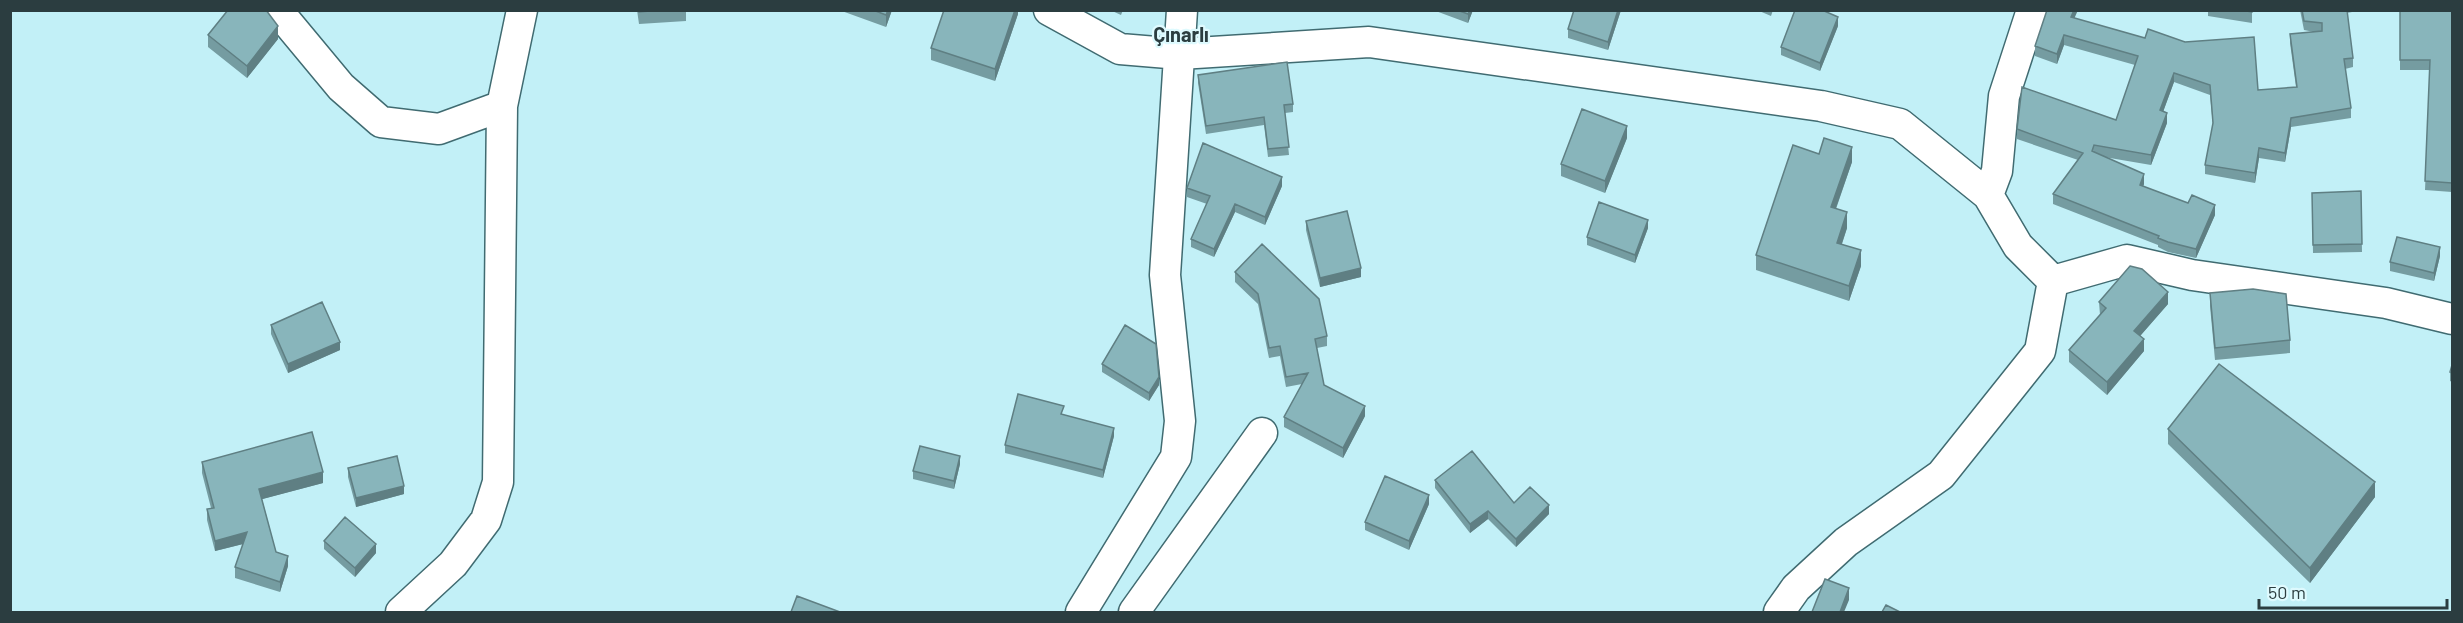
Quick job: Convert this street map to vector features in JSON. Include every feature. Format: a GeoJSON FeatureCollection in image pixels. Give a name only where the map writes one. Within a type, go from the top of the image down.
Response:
{"type":"FeatureCollection","features":[{"type":"Feature","properties":{"kind":"street"},"geometry":{"type":"LineString","coordinates":[[277,10],[341,87],[381,122],[439,129],[502,106]]}},
{"type":"Feature","properties":{"kind":"street"},"geometry":{"type":"LineString","coordinates":[[401,612],[453,564],[486,520],[498,482],[502,106],[522,10]]}},
{"type":"Feature","properties":{"kind":"street"},"geometry":{"type":"LineString","coordinates":[[1049,10],[1120,49],[1180,54],[1369,42],[1821,106],[1900,124],[1988,195],[2018,246],[2053,281]]}},
{"type":"Feature","properties":{"kind":"street"},"geometry":{"type":"LineString","coordinates":[[1081,612],[1176,457],[1180,421],[1166,275],[1182,10]]}},
{"type":"Feature","properties":{"kind":"street"},"geometry":{"type":"LineString","coordinates":[[1988,195],[1997,171],[2004,96],[2032,10]]}},
{"type":"Feature","properties":{"kind":"street"},"geometry":{"type":"LineString","coordinates":[[2053,281],[2127,260],[2192,275],[2386,303],[2452,319]]}},
{"type":"Feature","properties":{"kind":"street"},"geometry":{"type":"LineString","coordinates":[[1779,612],[1796,588],[1846,542],[1941,475],[2040,351],[2053,281]]}},
{"type":"Feature","properties":{"kind":"street"},"geometry":{"type":"LineString","coordinates":[[1134,612],[1262,433]]}},
{"type":"Feature","properties":{"kind":"building"},"geometry":{"type":"Polygon","coordinates":[[[228,10],[266,10],[278,26],[247,66],[208,35],[228,10]]]}},
{"type":"Feature","properties":{"kind":"building"},"geometry":{"type":"Polygon","coordinates":[[[638,10],[662,10],[639,12],[638,10]]]}},
{"type":"Feature","properties":{"kind":"building"},"geometry":{"type":"Polygon","coordinates":[[[873,10],[888,10],[886,15],[873,10]]]}},
{"type":"Feature","properties":{"kind":"building"},"geometry":{"type":"Polygon","coordinates":[[[944,10],[1015,10],[995,69],[931,48],[944,10]]]}},
{"type":"Feature","properties":{"kind":"building"},"geometry":{"type":"Polygon","coordinates":[[[1457,10],[1470,10],[1468,14],[1457,10]]]}},
{"type":"Feature","properties":{"kind":"building"},"geometry":{"type":"Polygon","coordinates":[[[1574,10],[1618,10],[1608,42],[1568,29],[1574,10]]]}},
{"type":"Feature","properties":{"kind":"building"},"geometry":{"type":"Polygon","coordinates":[[[1795,10],[1822,10],[1838,17],[1820,63],[1781,47],[1795,10]]]}},
{"type":"Feature","properties":{"kind":"building"},"geometry":{"type":"Polygon","coordinates":[[[2047,10],[2074,10],[2071,17],[2145,38],[2148,29],[2185,42],[2254,37],[2258,90],[2297,87],[2290,34],[2322,31],[2322,23],[2304,21],[2302,10],[2347,10],[2353,58],[2344,59],[2351,108],[2291,118],[2285,153],[2259,148],[2255,173],[2205,165],[2213,123],[2210,85],[2174,73],[2160,110],[2167,113],[2151,155],[2094,145],[2092,151],[2144,174],[2140,185],[2188,203],[2192,195],[2215,205],[2196,249],[2168,242],[2158,238],[2159,236],[2053,194],[2083,153],[2017,129],[2022,87],[2116,120],[2138,56],[2064,35],[2057,54],[2035,46],[2047,10]]]}},
{"type":"Feature","properties":{"kind":"building"},"geometry":{"type":"Polygon","coordinates":[[[2400,10],[2452,10],[2452,183],[2425,181],[2430,60],[2400,60],[2400,10]]]}},
{"type":"Feature","properties":{"kind":"building"},"geometry":{"type":"Polygon","coordinates":[[[1287,62],[1293,104],[1284,105],[1289,147],[1268,149],[1264,117],[1206,126],[1198,75],[1287,62]]]}},
{"type":"Feature","properties":{"kind":"building"},"geometry":{"type":"Polygon","coordinates":[[[1582,109],[1627,126],[1605,181],[1561,164],[1582,109]]]}},
{"type":"Feature","properties":{"kind":"building"},"geometry":{"type":"Polygon","coordinates":[[[1824,138],[1852,147],[1831,207],[1847,212],[1837,243],[1861,250],[1849,286],[1756,255],[1793,145],[1819,154],[1824,138]]]}},
{"type":"Feature","properties":{"kind":"building"},"geometry":{"type":"Polygon","coordinates":[[[1203,143],[1282,177],[1265,217],[1235,204],[1214,249],[1191,239],[1210,196],[1187,188],[1203,143]]]}},
{"type":"Feature","properties":{"kind":"building"},"geometry":{"type":"Polygon","coordinates":[[[2361,191],[2362,244],[2313,245],[2312,193],[2361,191]]]}},
{"type":"Feature","properties":{"kind":"building"},"geometry":{"type":"Polygon","coordinates":[[[1599,202],[1648,220],[1635,255],[1587,237],[1599,202]]]}},
{"type":"Feature","properties":{"kind":"building"},"geometry":{"type":"Polygon","coordinates":[[[1347,211],[1361,268],[1320,278],[1306,221],[1347,211]]]}},
{"type":"Feature","properties":{"kind":"building"},"geometry":{"type":"Polygon","coordinates":[[[2397,237],[2440,247],[2434,273],[2390,262],[2397,237]]]}},
{"type":"Feature","properties":{"kind":"building"},"geometry":{"type":"Polygon","coordinates":[[[1262,244],[1319,299],[1327,336],[1315,339],[1324,385],[1365,406],[1343,448],[1284,417],[1308,373],[1286,377],[1280,346],[1269,348],[1258,294],[1235,272],[1262,244]]]}},
{"type":"Feature","properties":{"kind":"building"},"geometry":{"type":"Polygon","coordinates":[[[2130,266],[2142,269],[2168,292],[2134,331],[2144,339],[2107,382],[2069,350],[2106,308],[2099,302],[2130,266]]]}},
{"type":"Feature","properties":{"kind":"building"},"geometry":{"type":"Polygon","coordinates":[[[2253,289],[2286,294],[2290,340],[2215,348],[2210,293],[2253,289]]]}},
{"type":"Feature","properties":{"kind":"building"},"geometry":{"type":"Polygon","coordinates":[[[322,302],[340,342],[288,364],[271,325],[322,302]]]}},
{"type":"Feature","properties":{"kind":"building"},"geometry":{"type":"Polygon","coordinates":[[[1125,325],[1156,344],[1159,377],[1149,393],[1102,364],[1125,325]]]}},
{"type":"Feature","properties":{"kind":"building"},"geometry":{"type":"Polygon","coordinates":[[[2219,364],[2375,482],[2310,568],[2168,429],[2219,364]]]}},
{"type":"Feature","properties":{"kind":"building"},"geometry":{"type":"Polygon","coordinates":[[[1018,394],[1064,406],[1061,414],[1114,428],[1103,470],[1005,445],[1018,394]]]}},
{"type":"Feature","properties":{"kind":"building"},"geometry":{"type":"Polygon","coordinates":[[[312,432],[323,472],[259,489],[276,552],[288,556],[280,582],[235,567],[247,532],[215,541],[207,509],[214,508],[202,462],[312,432]]]}},
{"type":"Feature","properties":{"kind":"building"},"geometry":{"type":"Polygon","coordinates":[[[920,446],[960,456],[954,481],[913,471],[920,446]]]}},
{"type":"Feature","properties":{"kind":"building"},"geometry":{"type":"Polygon","coordinates":[[[1472,451],[1514,503],[1530,487],[1549,505],[1516,539],[1488,511],[1470,524],[1435,480],[1472,451]]]}},
{"type":"Feature","properties":{"kind":"building"},"geometry":{"type":"Polygon","coordinates":[[[397,456],[404,486],[356,498],[348,468],[397,456]]]}},
{"type":"Feature","properties":{"kind":"building"},"geometry":{"type":"Polygon","coordinates":[[[1385,476],[1429,495],[1409,541],[1365,522],[1385,476]]]}},
{"type":"Feature","properties":{"kind":"building"},"geometry":{"type":"Polygon","coordinates":[[[345,517],[376,544],[355,568],[324,541],[345,517]]]}},
{"type":"Feature","properties":{"kind":"building"},"geometry":{"type":"Polygon","coordinates":[[[1825,579],[1849,588],[1840,612],[1812,612],[1825,579]]]}},
{"type":"Feature","properties":{"kind":"building"},"geometry":{"type":"Polygon","coordinates":[[[797,596],[840,612],[791,612],[797,596]]]}},
{"type":"Feature","properties":{"kind":"building"},"geometry":{"type":"Polygon","coordinates":[[[1886,605],[1900,612],[1882,612],[1886,605]]]}},
{"type":"Feature","properties":{"kind":"district","name":"Çınarlı"},"geometry":{"type":"Point","coordinates":[1181,34]}}]}
